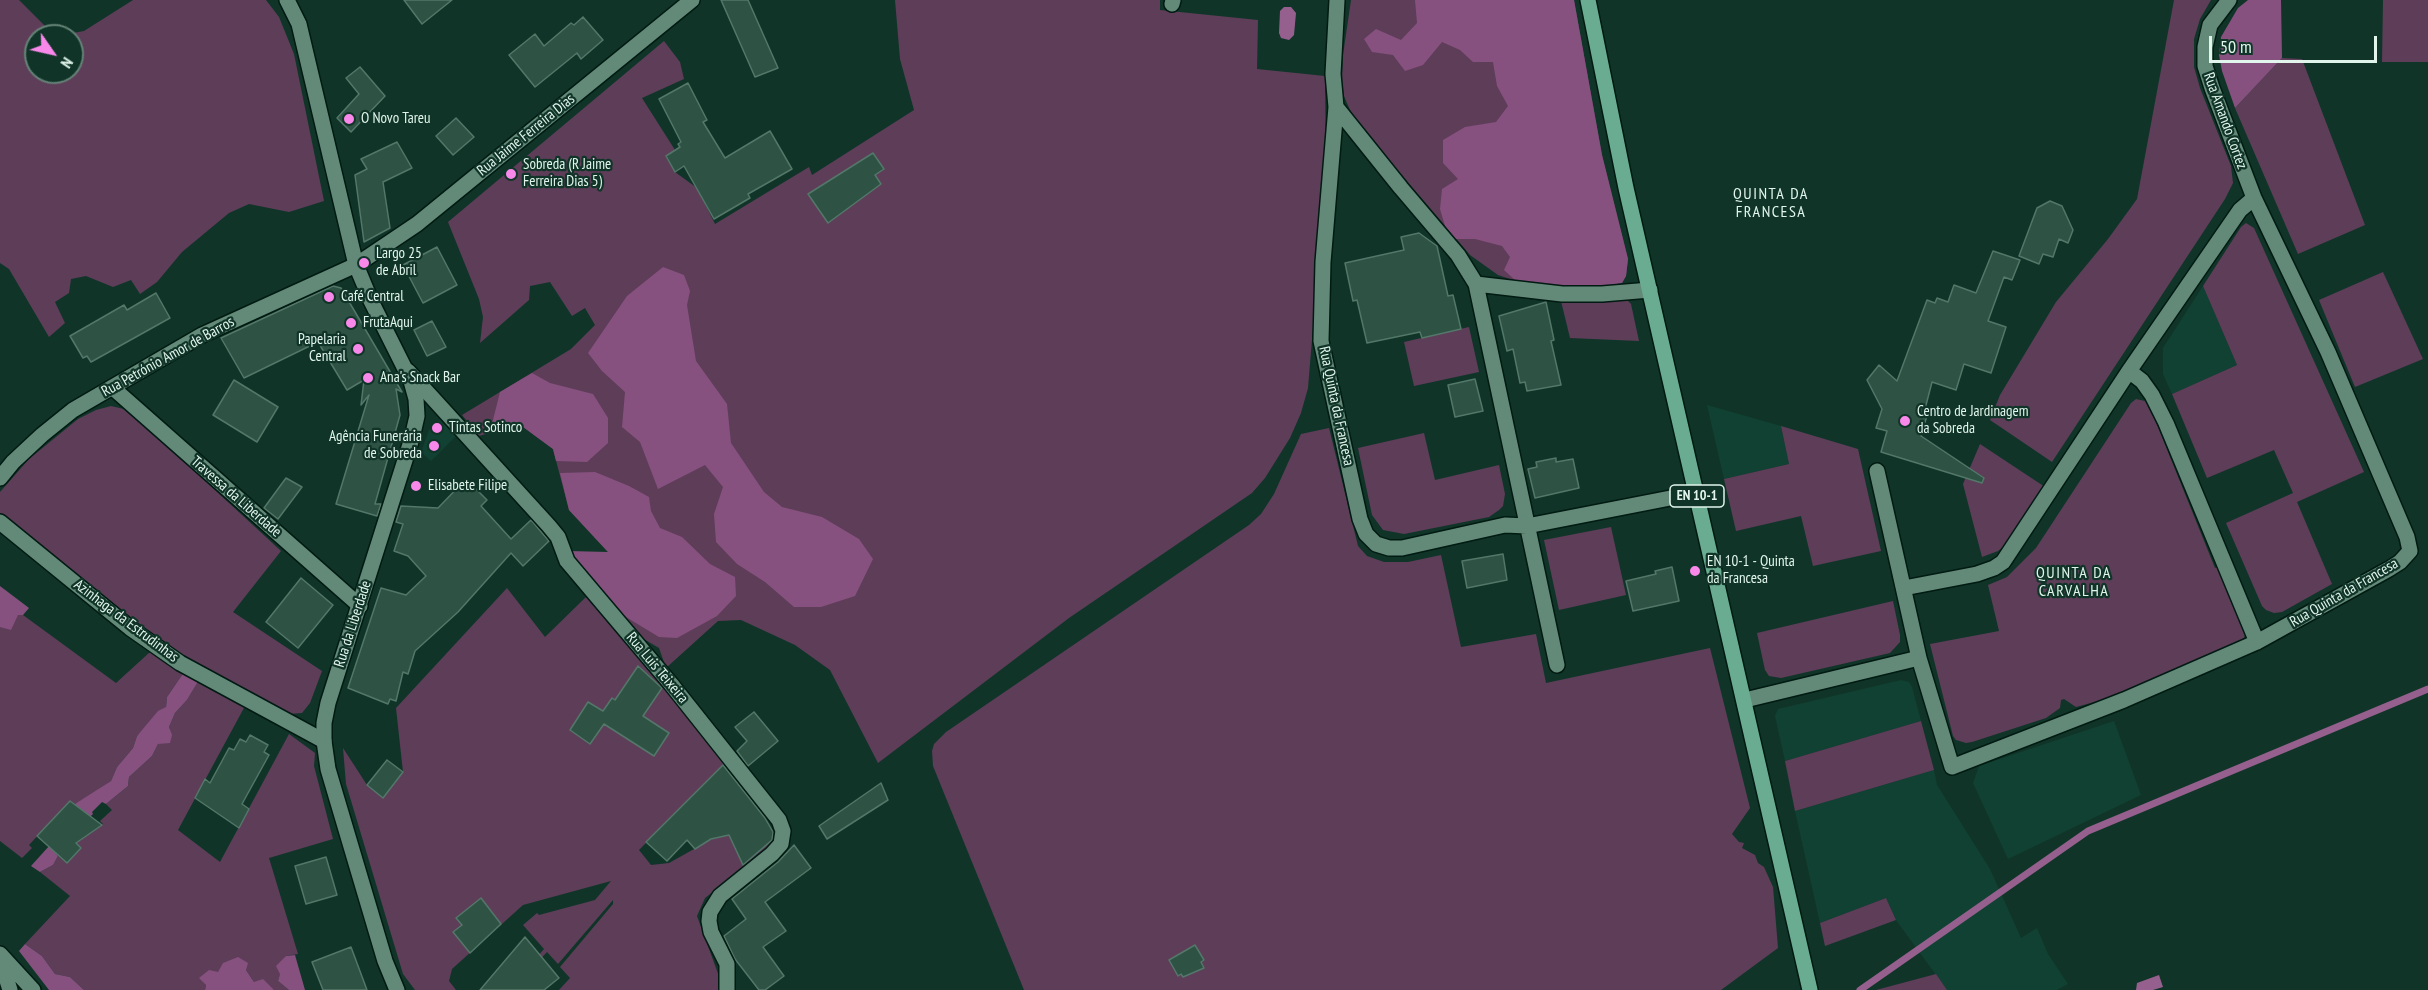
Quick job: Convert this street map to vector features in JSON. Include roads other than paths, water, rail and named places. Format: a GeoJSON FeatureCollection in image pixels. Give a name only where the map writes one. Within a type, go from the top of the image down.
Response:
{"type":"FeatureCollection","features":[{"type":"Feature","properties":{"kind":"main road","name":"EN 10-1"},"geometry":{"type":"LineString","coordinates":[[1588,0],[1626,188],[1810,990]]}},
{"type":"Feature","properties":{"kind":"street","name":"Rua Jaime Ferreira Dias"},"geometry":{"type":"LineString","coordinates":[[356,265],[417,224],[692,0]]}},
{"type":"Feature","properties":{"kind":"street","name":"Rua Quinta da Francesa"},"geometry":{"type":"LineString","coordinates":[[1336,0],[1333,74],[1336,107],[1323,262],[1321,341],[1360,519],[1366,534],[1376,544],[1389,548],[1402,548],[1505,525],[1527,526],[1696,493]]}},
{"type":"Feature","properties":{"kind":"street","name":"Rua Amando Cortez"},"geometry":{"type":"LineString","coordinates":[[2229,0],[2210,25],[2205,47],[2205,66],[2246,177]]}},
{"type":"Feature","properties":{"kind":"street","name":"Rua da Liberdade"},"geometry":{"type":"LineString","coordinates":[[295,3],[356,265],[370,301],[401,361],[413,390],[417,416],[360,606],[328,703],[324,723],[328,769],[386,961],[397,990]]}},
{"type":"Feature","properties":{"kind":"street"},"geometry":{"type":"LineString","coordinates":[[1336,107],[1458,255],[1476,284],[1557,665]]}},
{"type":"Feature","properties":{"kind":"street","name":"Rua Quinta da Francesa"},"geometry":{"type":"LineString","coordinates":[[1919,658],[1952,767],[2124,700],[2257,642],[2390,569],[2410,551],[2407,537],[2328,352],[2246,177]]}},
{"type":"Feature","properties":{"kind":"street"},"geometry":{"type":"LineString","coordinates":[[1904,588],[1977,574],[2003,562],[2129,370],[2240,210],[2254,198]]}},
{"type":"Feature","properties":{"kind":"street","name":"Rua Petrónio Amor de Barros"},"geometry":{"type":"LineString","coordinates":[[0,478],[13,462],[73,410],[201,335],[356,265]]}},
{"type":"Feature","properties":{"kind":"street"},"geometry":{"type":"LineString","coordinates":[[1476,284],[1562,294],[1602,294],[1650,290]]}},
{"type":"Feature","properties":{"kind":"street","name":"Rua Luis Teixeira"},"geometry":{"type":"LineString","coordinates":[[401,361],[419,385],[549,526],[558,537],[567,561],[671,684],[779,820],[783,831],[781,844],[720,896],[710,912],[711,932],[727,964],[727,990]]}},
{"type":"Feature","properties":{"kind":"street"},"geometry":{"type":"LineString","coordinates":[[2129,370],[2142,381],[2152,395],[2166,423],[2257,642]]}},
{"type":"Feature","properties":{"kind":"street","name":"Travessa da Liberdade"},"geometry":{"type":"LineString","coordinates":[[113,387],[360,606]]}},
{"type":"Feature","properties":{"kind":"street"},"geometry":{"type":"LineString","coordinates":[[1745,700],[1919,658],[1877,471]]}},
{"type":"Feature","properties":{"kind":"street","name":"Azinhaga da Estrudinhas"},"geometry":{"type":"LineString","coordinates":[[0,522],[130,628],[180,663],[324,741]]}},
{"type":"Feature","properties":{"kind":"street"},"geometry":{"type":"LineString","coordinates":[[0,954],[33,990]]}},
{"type":"Feature","properties":{"kind":"street"},"geometry":{"type":"LineString","coordinates":[[0,958],[10,990]]}},
{"type":"Feature","properties":{"kind":"waterway"},"geometry":{"type":"LineString","coordinates":[[1860,990],[2088,831],[2428,689]]}},
{"type":"Feature","properties":{"kind":"place","name":"O Novo Tareu"},"geometry":{"type":"Point","coordinates":[349,119]}},
{"type":"Feature","properties":{"kind":"place","name":"Sobreda (R Jaime Ferreira Dias 5)"},"geometry":{"type":"Point","coordinates":[511,174]}},
{"type":"Feature","properties":{"kind":"place","name":"Largo 25 de Abril"},"geometry":{"type":"Point","coordinates":[364,263]}},
{"type":"Feature","properties":{"kind":"place","name":"Café Central"},"geometry":{"type":"Point","coordinates":[329,297]}},
{"type":"Feature","properties":{"kind":"place","name":"FrutaAqui"},"geometry":{"type":"Point","coordinates":[351,323]}},
{"type":"Feature","properties":{"kind":"place","name":"Papelaria Central"},"geometry":{"type":"Point","coordinates":[358,349]}},
{"type":"Feature","properties":{"kind":"place","name":"Ana's Snack Bar"},"geometry":{"type":"Point","coordinates":[368,378]}},
{"type":"Feature","properties":{"kind":"place","name":"Centro de Jardinagem da Sobreda"},"geometry":{"type":"Point","coordinates":[1905,421]}},
{"type":"Feature","properties":{"kind":"place","name":"Tintas Sotinco"},"geometry":{"type":"Point","coordinates":[437,428]}},
{"type":"Feature","properties":{"kind":"place","name":"Agência Funerária de Sobreda"},"geometry":{"type":"Point","coordinates":[434,446]}},
{"type":"Feature","properties":{"kind":"place","name":"Elisabete Filipe"},"geometry":{"type":"Point","coordinates":[416,486]}},
{"type":"Feature","properties":{"kind":"place","name":"EN 10-1 - Quinta da Francesa"},"geometry":{"type":"Point","coordinates":[1695,571]}},
{"type":"Feature","properties":{"kind":"district","name":"QUINTA DA FRANCESA"},"geometry":{"type":"Point","coordinates":[1771,203]}},
{"type":"Feature","properties":{"kind":"district","name":"QUINTA DA CARVALHA"},"geometry":{"type":"Point","coordinates":[2074,582]}}]}
